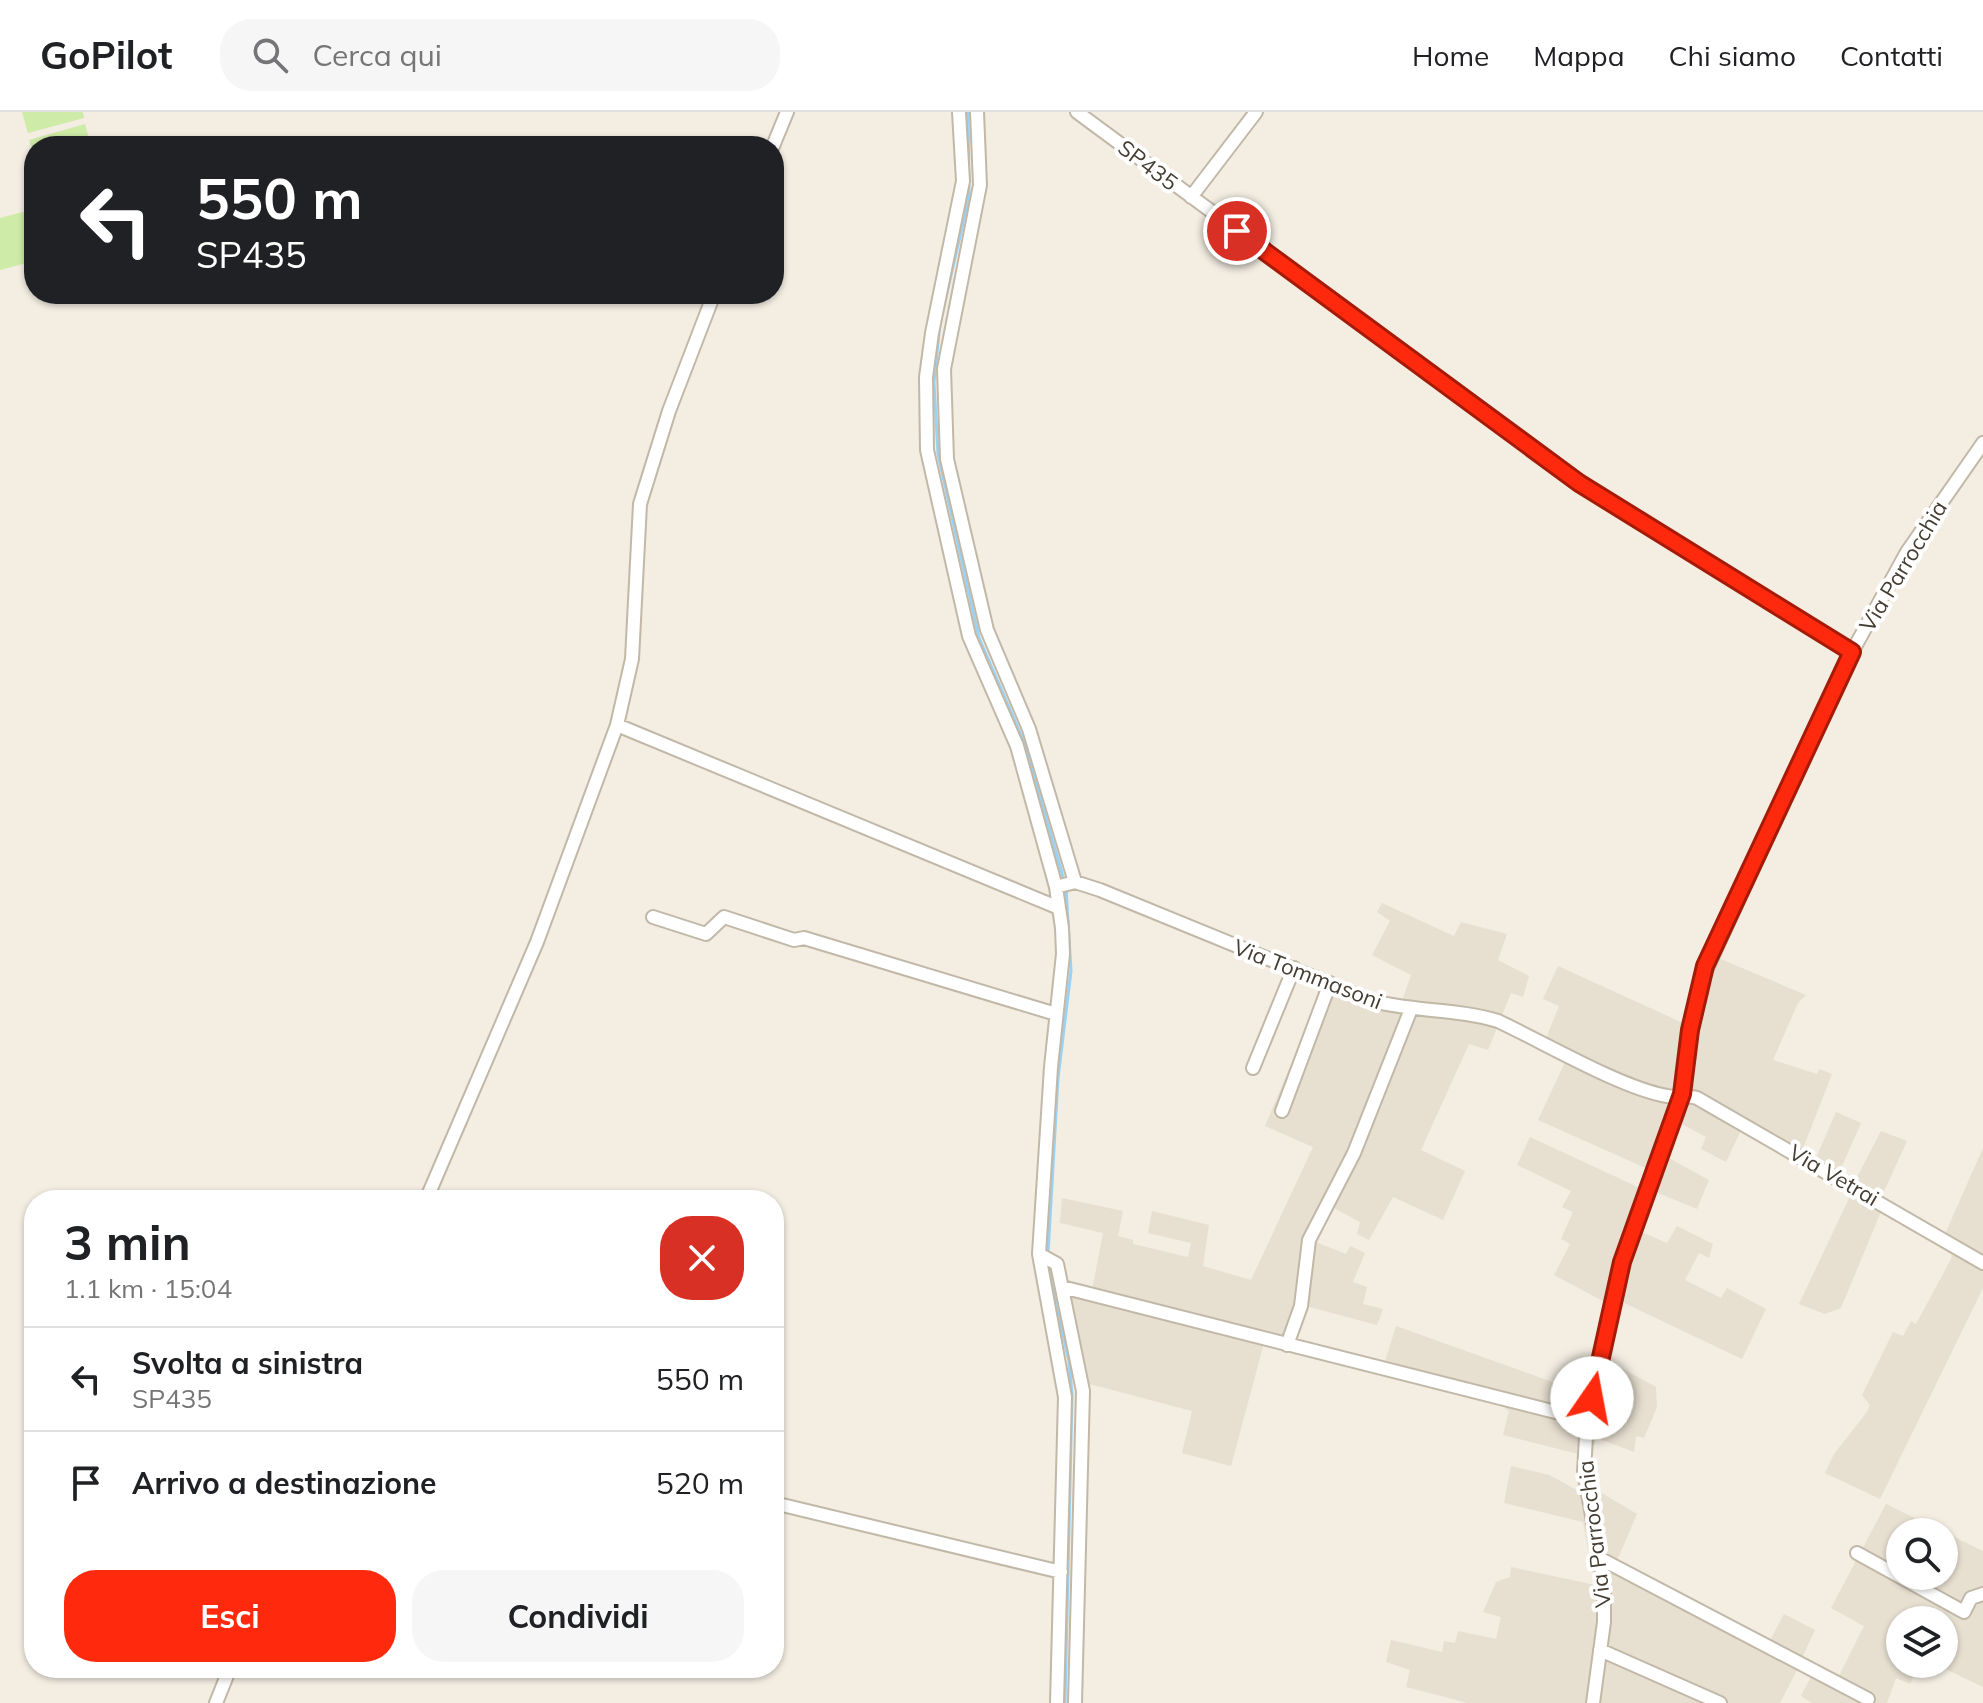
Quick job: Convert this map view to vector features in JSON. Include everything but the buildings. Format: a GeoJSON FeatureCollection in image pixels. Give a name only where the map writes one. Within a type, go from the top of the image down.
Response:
{"type":"FeatureCollection","features":[{"type":"Feature","properties":{"kind":"street"},"geometry":{"type":"LineString","coordinates":[[777,136],[787,112]]}},
{"type":"Feature","properties":{"kind":"street"},"geometry":{"type":"LineString","coordinates":[[959,112],[963,190],[932,333],[926,377],[927,450],[940,474],[987,630],[1034,741],[1066,884],[1059,908],[1063,954],[1056,1014],[1045,1257],[1065,1397],[1057,1703]]}},
{"type":"Feature","properties":{"kind":"street"},"geometry":{"type":"LineString","coordinates":[[977,112],[980,185],[944,369],[940,474],[969,636],[1017,746],[1066,884]]}},
{"type":"Feature","properties":{"kind":"street","name":"SP435"},"geometry":{"type":"LineString","coordinates":[[1077,112],[1579,483],[1852,652]]}},
{"type":"Feature","properties":{"kind":"street"},"geometry":{"type":"LineString","coordinates":[[1191,197],[1256,112]]}},
{"type":"Feature","properties":{"kind":"street"},"geometry":{"type":"LineString","coordinates":[[430,1190],[537,942],[617,725],[632,659],[640,504],[669,411],[710,304]]}},
{"type":"Feature","properties":{"kind":"street","name":"Via Parrocchia"},"geometry":{"type":"LineString","coordinates":[[1593,1703],[1604,1597],[1601,1559],[1584,1471],[1587,1420],[1622,1262],[1682,1094],[1690,1030],[1705,966],[1852,652],[1907,552],[1983,443]]}},
{"type":"Feature","properties":{"kind":"street"},"geometry":{"type":"LineString","coordinates":[[617,725],[1059,908]]}},
{"type":"Feature","properties":{"kind":"street","name":"Via Tommasoni"},"geometry":{"type":"LineString","coordinates":[[1066,884],[1294,968],[1369,1000],[1411,1009],[1475,1014],[1498,1021],[1636,1085],[1670,1097],[1682,1094]]}},
{"type":"Feature","properties":{"kind":"street"},"geometry":{"type":"LineString","coordinates":[[653,917],[706,934],[724,917],[794,940],[804,938],[1056,1014]]}},
{"type":"Feature","properties":{"kind":"street"},"geometry":{"type":"LineString","coordinates":[[1253,1068],[1294,968]]}},
{"type":"Feature","properties":{"kind":"street"},"geometry":{"type":"LineString","coordinates":[[1282,1111],[1330,983]]}},
{"type":"Feature","properties":{"kind":"street"},"geometry":{"type":"LineString","coordinates":[[1287,1345],[1301,1306],[1309,1240],[1354,1153],[1411,1009]]}},
{"type":"Feature","properties":{"kind":"street","name":"Via Vetrai"},"geometry":{"type":"LineString","coordinates":[[1682,1094],[1697,1098],[1750,1126],[1983,1263]]}},
{"type":"Feature","properties":{"kind":"street"},"geometry":{"type":"LineString","coordinates":[[1045,1257],[1057,1264],[1083,1391],[1075,1703]]}},
{"type":"Feature","properties":{"kind":"street"},"geometry":{"type":"LineString","coordinates":[[1062,1287],[1587,1420]]}},
{"type":"Feature","properties":{"kind":"street"},"geometry":{"type":"LineString","coordinates":[[784,1505],[1061,1572]]}},
{"type":"Feature","properties":{"kind":"street"},"geometry":{"type":"LineString","coordinates":[[1857,1553],[1964,1612],[1971,1598],[1983,1594]]}},
{"type":"Feature","properties":{"kind":"street"},"geometry":{"type":"LineString","coordinates":[[1601,1559],[1868,1699]]}},
{"type":"Feature","properties":{"kind":"street"},"geometry":{"type":"LineString","coordinates":[[1600,1650],[1720,1703]]}},
{"type":"Feature","properties":{"kind":"street"},"geometry":{"type":"LineString","coordinates":[[216,1703],[226,1678]]}},
{"type":"Feature","properties":{"kind":"shaded area"},"geometry":{"type":"Polygon","coordinates":[[[1382,903],[1454,936],[1461,922],[1507,934],[1498,960],[1529,976],[1523,997],[1511,993],[1488,1050],[1469,1044],[1421,1150],[1465,1171],[1443,1220],[1393,1197],[1369,1240],[1357,1234],[1360,1222],[1332,1207],[1313,1241],[1346,1254],[1350,1246],[1365,1253],[1353,1282],[1367,1287],[1363,1304],[1383,1309],[1377,1325],[1306,1306],[1292,1350],[1264,1343],[1231,1466],[1182,1453],[1192,1411],[1078,1381],[1058,1291],[1092,1290],[1103,1233],[1060,1223],[1062,1198],[1123,1211],[1118,1236],[1133,1240],[1133,1244],[1188,1257],[1191,1243],[1148,1233],[1152,1211],[1209,1225],[1203,1266],[1251,1280],[1313,1147],[1265,1126],[1327,979],[1401,1004],[1411,975],[1372,955],[1390,921],[1377,912],[1382,903]]]}},
{"type":"Feature","properties":{"kind":"shaded area"},"geometry":{"type":"Polygon","coordinates":[[[1704,952],[1806,995],[1798,1003],[1773,1060],[1817,1074],[1819,1069],[1832,1074],[1802,1151],[1816,1158],[1836,1112],[1861,1123],[1839,1173],[1854,1183],[1881,1131],[1907,1141],[1881,1198],[1885,1202],[1841,1308],[1825,1314],[1799,1304],[1853,1190],[1742,1128],[1726,1162],[1701,1149],[1706,1137],[1680,1123],[1669,1158],[1709,1180],[1697,1209],[1653,1191],[1639,1231],[1667,1243],[1677,1226],[1713,1244],[1709,1258],[1699,1253],[1685,1280],[1721,1298],[1727,1288],[1766,1309],[1742,1359],[1620,1301],[1618,1309],[1554,1275],[1570,1244],[1561,1239],[1573,1212],[1562,1207],[1571,1191],[1517,1165],[1530,1137],[1642,1189],[1650,1170],[1538,1120],[1567,1058],[1543,1046],[1559,1006],[1543,999],[1558,966],[1683,1023],[1704,952]]]}},
{"type":"Feature","properties":{"kind":"shaded area"},"geometry":{"type":"Polygon","coordinates":[[[1983,1148],[1983,1288],[1880,1499],[1825,1473],[1834,1454],[1867,1412],[1870,1405],[1862,1395],[1893,1332],[1903,1336],[1911,1321],[1916,1324],[1951,1259],[1952,1252],[1941,1243],[1983,1148]]]}},
{"type":"Feature","properties":{"kind":"shaded area"},"geometry":{"type":"Polygon","coordinates":[[[1396,1326],[1586,1394],[1596,1354],[1656,1387],[1657,1407],[1644,1438],[1636,1436],[1634,1452],[1597,1438],[1595,1444],[1589,1446],[1590,1486],[1637,1514],[1616,1563],[1768,1644],[1784,1614],[1815,1630],[1801,1660],[1838,1678],[1864,1626],[1831,1608],[1886,1504],[1915,1518],[1886,1518],[1886,1590],[1958,1590],[1958,1539],[1983,1551],[1983,1687],[1958,1675],[1958,1606],[1886,1606],[1886,1678],[1896,1678],[1887,1703],[1812,1703],[1801,1696],[1812,1675],[1798,1668],[1780,1703],[1468,1703],[1406,1687],[1410,1670],[1386,1662],[1391,1640],[1442,1652],[1444,1641],[1455,1643],[1458,1631],[1496,1639],[1501,1617],[1483,1612],[1496,1582],[1510,1577],[1511,1567],[1595,1585],[1583,1522],[1504,1503],[1511,1466],[1549,1475],[1577,1490],[1578,1454],[1503,1435],[1509,1411],[1505,1409],[1505,1402],[1382,1371],[1396,1326]]]}},
{"type":"Feature","properties":{"kind":"shaded area"},"geometry":{"type":"Polygon","coordinates":[[[1896,1678],[1913,1678],[1910,1684],[1896,1678]]]}},
{"type":"Feature","properties":{"kind":"green space"},"geometry":{"type":"Polygon","coordinates":[[[22,112],[83,112],[84,118],[28,133],[22,112]]]}},
{"type":"Feature","properties":{"kind":"green space"},"geometry":{"type":"Polygon","coordinates":[[[85,124],[88,136],[43,136],[85,124]]]}},
{"type":"Feature","properties":{"kind":"green space"},"geometry":{"type":"Polygon","coordinates":[[[24,212],[24,264],[0,270],[0,218],[24,212]]]}},
{"type":"Feature","properties":{"kind":"waterway"},"geometry":{"type":"LineString","coordinates":[[968,112],[969,197],[940,323],[934,382],[938,454],[979,638],[1024,742],[1064,880]]}},
{"type":"Feature","properties":{"kind":"waterway"},"geometry":{"type":"LineString","coordinates":[[1048,1254],[1058,1078],[1071,971],[1066,887]]}},
{"type":"Feature","properties":{"kind":"waterway"},"geometry":{"type":"LineString","coordinates":[[1049,1273],[1069,1361],[1072,1394],[1065,1703]]}},
{"type":"Feature","properties":{"kind":"route"},"geometry":{"type":"LineString","coordinates":[[1237,231],[1579,483],[1658,535],[1852,652],[1705,966],[1690,1030],[1682,1094],[1669,1138],[1627,1243],[1592,1398]]}}]}
